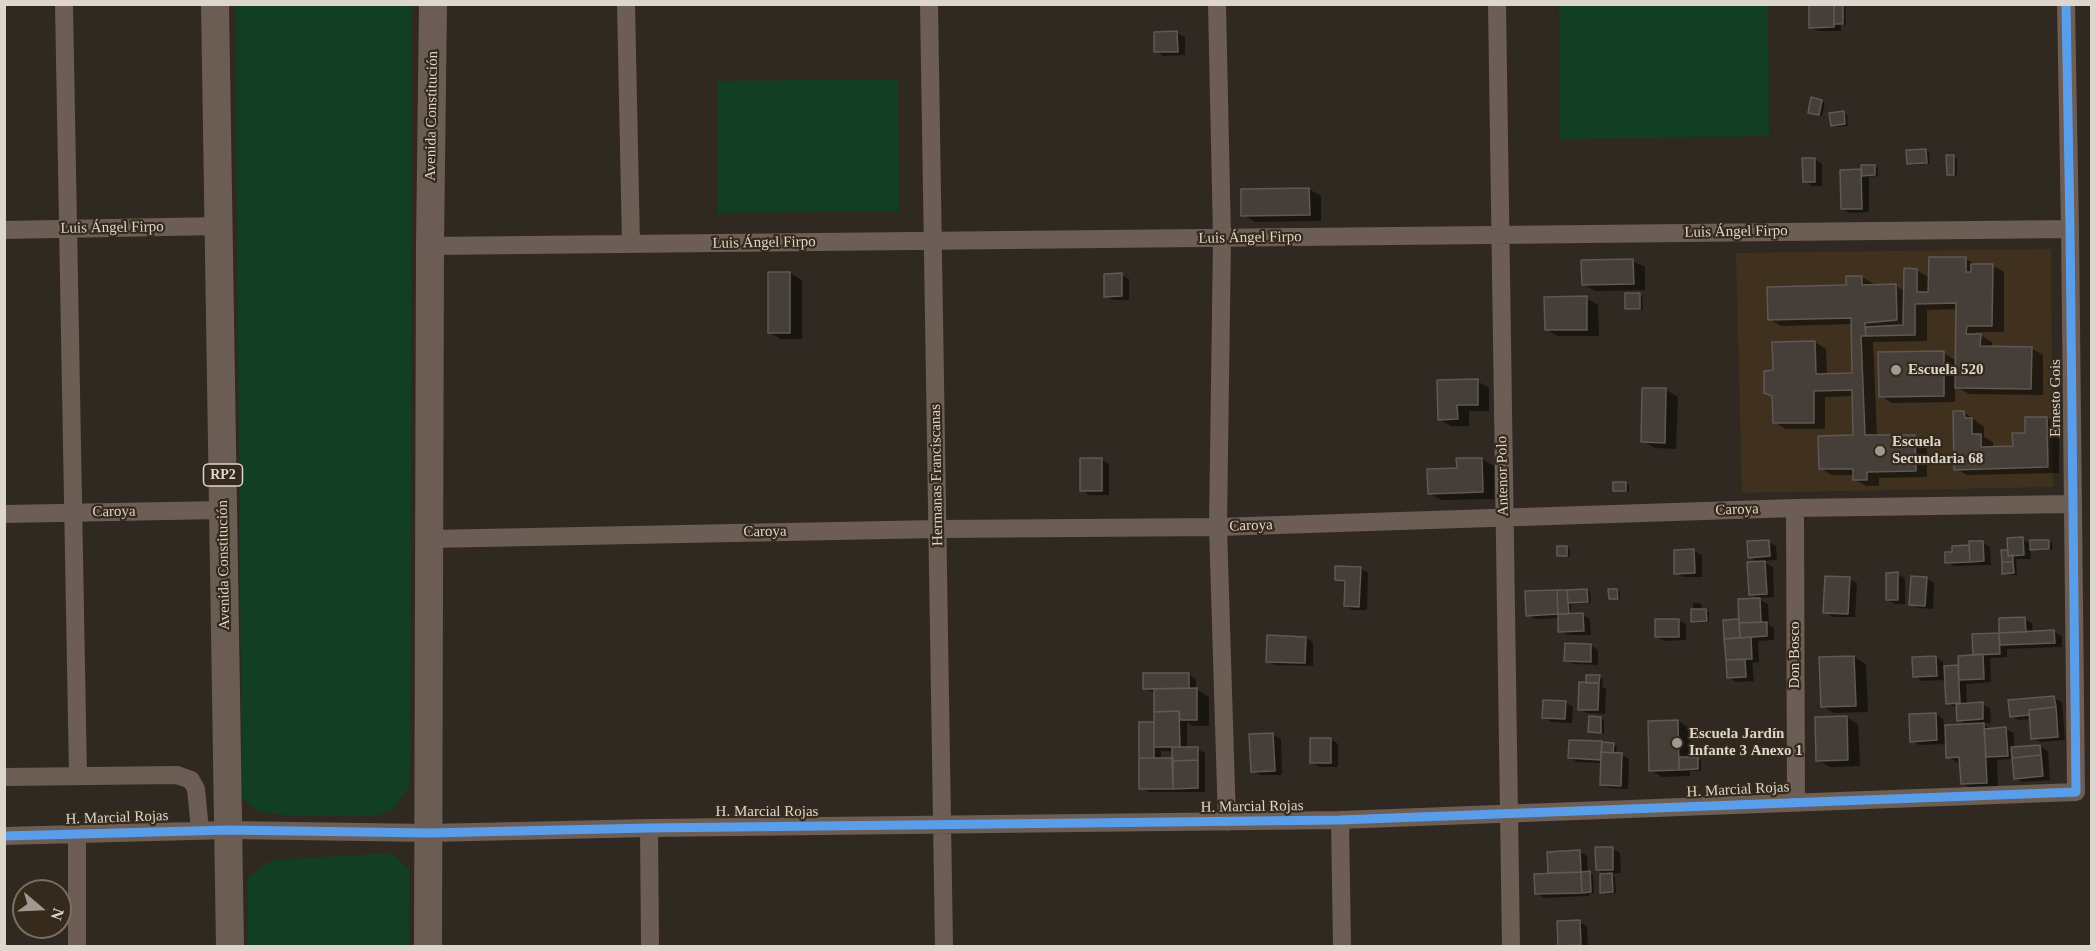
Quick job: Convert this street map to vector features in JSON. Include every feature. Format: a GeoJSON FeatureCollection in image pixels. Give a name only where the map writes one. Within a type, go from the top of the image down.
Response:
{"type":"FeatureCollection","features":[{"type":"Feature","properties":{"kind":"main road","name":"Avenida Constitución"},"geometry":{"type":"LineString","coordinates":[[215,4],[230,830],[230,946]]}},
{"type":"Feature","properties":{"kind":"main road","name":"Avenida Constitución"},"geometry":{"type":"LineString","coordinates":[[428,946],[433,4]]}},
{"type":"Feature","properties":{"kind":"street"},"geometry":{"type":"LineString","coordinates":[[64,4],[78,776]]}},
{"type":"Feature","properties":{"kind":"street"},"geometry":{"type":"LineString","coordinates":[[626,4],[631,244]]}},
{"type":"Feature","properties":{"kind":"street","name":"Hermanas Franciscanas"},"geometry":{"type":"LineString","coordinates":[[929,4],[944,946]]}},
{"type":"Feature","properties":{"kind":"street"},"geometry":{"type":"LineString","coordinates":[[1217,4],[1222,238],[1218,527],[1227,822]]}},
{"type":"Feature","properties":{"kind":"street","name":"Antenor Polo"},"geometry":{"type":"LineString","coordinates":[[1497,4],[1511,946]]}},
{"type":"Feature","properties":{"kind":"street","name":"Ernesto Gois"},"geometry":{"type":"LineString","coordinates":[[2066,4],[2076,792]]}},
{"type":"Feature","properties":{"kind":"street","name":"Luis Ángel Firpo"},"geometry":{"type":"LineString","coordinates":[[4,230],[219,226]]}},
{"type":"Feature","properties":{"kind":"street","name":"Luis Ángel Firpo"},"geometry":{"type":"LineString","coordinates":[[430,246],[2070,229]]}},
{"type":"Feature","properties":{"kind":"street","name":"Caroya"},"geometry":{"type":"LineString","coordinates":[[429,539],[938,529],[1218,527],[1795,508],[2072,504]]}},
{"type":"Feature","properties":{"kind":"street","name":"Don Bosco"},"geometry":{"type":"LineString","coordinates":[[1795,508],[1796,802]]}},
{"type":"Feature","properties":{"kind":"street","name":"Caroya"},"geometry":{"type":"LineString","coordinates":[[4,514],[223,510]]}},
{"type":"Feature","properties":{"kind":"street"},"geometry":{"type":"LineString","coordinates":[[4,777],[177,775],[191,780],[196,789],[200,830]]}},
{"type":"Feature","properties":{"kind":"street","name":"H. Marcial Rojas"},"geometry":{"type":"LineString","coordinates":[[4,836],[200,830],[429,833],[648,828],[1340,820],[2076,792]]}},
{"type":"Feature","properties":{"kind":"street"},"geometry":{"type":"LineString","coordinates":[[1340,820],[1342,946]]}},
{"type":"Feature","properties":{"kind":"street"},"geometry":{"type":"LineString","coordinates":[[648,828],[650,946]]}},
{"type":"Feature","properties":{"kind":"street"},"geometry":{"type":"LineString","coordinates":[[76,835],[77,946]]}},
{"type":"Feature","properties":{"kind":"shaded area","name":"Escuela 520"},"geometry":{"type":"Polygon","coordinates":[[[2051,249],[2053,487],[1742,493],[1736,253],[2051,249]]]}},
{"type":"Feature","properties":{"kind":"green space"},"geometry":{"type":"Polygon","coordinates":[[[235,5],[412,5],[410,785],[394,808],[376,816],[293,816],[259,812],[242,798],[235,5]]]}},
{"type":"Feature","properties":{"kind":"green space"},"geometry":{"type":"Polygon","coordinates":[[[1559,5],[1768,5],[1769,136],[1560,139],[1559,5]]]}},
{"type":"Feature","properties":{"kind":"green space"},"geometry":{"type":"Polygon","coordinates":[[[898,79],[899,211],[718,213],[717,81],[898,79]]]}},
{"type":"Feature","properties":{"kind":"green space"},"geometry":{"type":"Polygon","coordinates":[[[392,853],[409,869],[409,946],[248,946],[248,877],[272,860],[392,853]]]}},
{"type":"Feature","properties":{"kind":"building"},"geometry":{"type":"Polygon","coordinates":[[[1809,4],[1834,4],[1834,27],[1809,28],[1809,4]]]}},
{"type":"Feature","properties":{"kind":"building"},"geometry":{"type":"Polygon","coordinates":[[[1834,4],[1843,4],[1843,24],[1834,24],[1834,4]]]}},
{"type":"Feature","properties":{"kind":"building"},"geometry":{"type":"Polygon","coordinates":[[[1177,31],[1178,52],[1154,52],[1154,32],[1177,31]]]}},
{"type":"Feature","properties":{"kind":"building"},"geometry":{"type":"Polygon","coordinates":[[[1811,97],[1822,100],[1819,115],[1808,113],[1811,97]]]}},
{"type":"Feature","properties":{"kind":"building"},"geometry":{"type":"Polygon","coordinates":[[[1844,111],[1845,124],[1831,126],[1829,113],[1844,111]]]}},
{"type":"Feature","properties":{"kind":"building"},"geometry":{"type":"Polygon","coordinates":[[[1926,149],[1927,163],[1907,164],[1906,150],[1926,149]]]}},
{"type":"Feature","properties":{"kind":"building"},"geometry":{"type":"Polygon","coordinates":[[[1946,155],[1954,155],[1954,175],[1947,175],[1946,155]]]}},
{"type":"Feature","properties":{"kind":"building"},"geometry":{"type":"Polygon","coordinates":[[[1802,158],[1815,158],[1815,182],[1803,182],[1802,158]]]}},
{"type":"Feature","properties":{"kind":"building"},"geometry":{"type":"Polygon","coordinates":[[[1861,165],[1875,165],[1875,175],[1862,176],[1861,165]]]}},
{"type":"Feature","properties":{"kind":"building"},"geometry":{"type":"Polygon","coordinates":[[[1861,169],[1862,209],[1841,209],[1840,170],[1861,169]]]}},
{"type":"Feature","properties":{"kind":"building"},"geometry":{"type":"Polygon","coordinates":[[[1309,188],[1310,215],[1241,216],[1241,189],[1309,188]]]}},
{"type":"Feature","properties":{"kind":"building"},"geometry":{"type":"Polygon","coordinates":[[[1929,257],[1966,257],[1966,272],[1971,272],[1971,264],[1993,264],[1992,326],[1967,326],[1966,334],[1981,334],[1980,346],[2032,347],[2031,389],[1955,388],[1956,303],[1915,304],[1915,335],[1866,336],[1865,327],[1903,325],[1904,268],[1917,269],[1917,292],[1928,292],[1929,257]]]}},
{"type":"Feature","properties":{"kind":"building"},"geometry":{"type":"Polygon","coordinates":[[[1633,259],[1634,284],[1582,285],[1581,260],[1633,259]]]}},
{"type":"Feature","properties":{"kind":"building"},"geometry":{"type":"Polygon","coordinates":[[[768,272],[790,272],[790,333],[768,333],[768,272]]]}},
{"type":"Feature","properties":{"kind":"building"},"geometry":{"type":"Polygon","coordinates":[[[1122,273],[1122,296],[1104,297],[1104,274],[1122,273]]]}},
{"type":"Feature","properties":{"kind":"building"},"geometry":{"type":"Polygon","coordinates":[[[1846,276],[1862,276],[1862,285],[1896,284],[1897,320],[1865,323],[1866,336],[1861,336],[1865,435],[1915,435],[1916,471],[1867,472],[1867,480],[1853,480],[1853,469],[1819,469],[1818,436],[1853,435],[1852,390],[1814,391],[1814,423],[1773,423],[1772,396],[1764,393],[1764,371],[1773,370],[1772,342],[1815,341],[1816,374],[1852,373],[1851,318],[1768,320],[1767,287],[1846,285],[1846,276]]]}},
{"type":"Feature","properties":{"kind":"building"},"geometry":{"type":"Polygon","coordinates":[[[1625,293],[1640,293],[1640,309],[1625,309],[1625,293]]]}},
{"type":"Feature","properties":{"kind":"building"},"geometry":{"type":"Polygon","coordinates":[[[1587,296],[1587,330],[1545,330],[1544,297],[1587,296]]]}},
{"type":"Feature","properties":{"kind":"building"},"geometry":{"type":"Polygon","coordinates":[[[1944,351],[1944,396],[1879,397],[1878,352],[1944,351]]]}},
{"type":"Feature","properties":{"kind":"building"},"geometry":{"type":"Polygon","coordinates":[[[1478,379],[1478,405],[1457,405],[1458,419],[1438,420],[1437,380],[1478,379]]]}},
{"type":"Feature","properties":{"kind":"building"},"geometry":{"type":"Polygon","coordinates":[[[1642,388],[1666,388],[1665,443],[1641,442],[1642,388]]]}},
{"type":"Feature","properties":{"kind":"building"},"geometry":{"type":"Polygon","coordinates":[[[1953,411],[1964,411],[1965,418],[1972,418],[1972,434],[1981,434],[1981,447],[2013,446],[2012,433],[2025,433],[2025,417],[2047,417],[2048,467],[1954,470],[1953,411]]]}},
{"type":"Feature","properties":{"kind":"building"},"geometry":{"type":"Polygon","coordinates":[[[1080,458],[1102,458],[1102,491],[1080,491],[1080,458]]]}},
{"type":"Feature","properties":{"kind":"building"},"geometry":{"type":"Polygon","coordinates":[[[1456,458],[1482,458],[1483,492],[1428,494],[1427,469],[1457,468],[1456,458]]]}},
{"type":"Feature","properties":{"kind":"building"},"geometry":{"type":"Polygon","coordinates":[[[1613,482],[1626,482],[1626,491],[1613,491],[1613,482]]]}},
{"type":"Feature","properties":{"kind":"building"},"geometry":{"type":"Polygon","coordinates":[[[2023,537],[2024,555],[2008,556],[2007,538],[2023,537]]]}},
{"type":"Feature","properties":{"kind":"building"},"geometry":{"type":"Polygon","coordinates":[[[1769,540],[1770,556],[1748,558],[1747,541],[1769,540]]]}},
{"type":"Feature","properties":{"kind":"building"},"geometry":{"type":"Polygon","coordinates":[[[2030,540],[2049,540],[2049,549],[2030,550],[2030,540]]]}},
{"type":"Feature","properties":{"kind":"building"},"geometry":{"type":"Polygon","coordinates":[[[1969,541],[1983,541],[1984,561],[1970,562],[1969,541]]]}},
{"type":"Feature","properties":{"kind":"building"},"geometry":{"type":"Polygon","coordinates":[[[1969,545],[1970,562],[1945,563],[1945,552],[1952,552],[1952,546],[1969,545]]]}},
{"type":"Feature","properties":{"kind":"building"},"geometry":{"type":"Polygon","coordinates":[[[1557,546],[1567,546],[1567,556],[1557,556],[1557,546]]]}},
{"type":"Feature","properties":{"kind":"building"},"geometry":{"type":"Polygon","coordinates":[[[1694,549],[1695,573],[1674,574],[1674,550],[1694,549]]]}},
{"type":"Feature","properties":{"kind":"building"},"geometry":{"type":"Polygon","coordinates":[[[2001,550],[2008,550],[2008,556],[2013,555],[2013,562],[2002,562],[2001,550]]]}},
{"type":"Feature","properties":{"kind":"building"},"geometry":{"type":"Polygon","coordinates":[[[1765,561],[1767,594],[1749,595],[1747,562],[1765,561]]]}},
{"type":"Feature","properties":{"kind":"building"},"geometry":{"type":"Polygon","coordinates":[[[2002,562],[2013,562],[2014,573],[2002,574],[2002,562]]]}},
{"type":"Feature","properties":{"kind":"building"},"geometry":{"type":"Polygon","coordinates":[[[1335,566],[1361,567],[1359,607],[1344,606],[1345,581],[1335,580],[1335,566]]]}},
{"type":"Feature","properties":{"kind":"building"},"geometry":{"type":"Polygon","coordinates":[[[1898,572],[1898,600],[1886,600],[1886,573],[1898,572]]]}},
{"type":"Feature","properties":{"kind":"building"},"geometry":{"type":"Polygon","coordinates":[[[1825,576],[1850,577],[1848,614],[1823,613],[1825,576]]]}},
{"type":"Feature","properties":{"kind":"building"},"geometry":{"type":"Polygon","coordinates":[[[1911,576],[1927,577],[1925,606],[1909,605],[1911,576]]]}},
{"type":"Feature","properties":{"kind":"building"},"geometry":{"type":"Polygon","coordinates":[[[1587,589],[1588,602],[1568,603],[1567,590],[1587,589]]]}},
{"type":"Feature","properties":{"kind":"building"},"geometry":{"type":"Polygon","coordinates":[[[1608,589],[1617,589],[1618,599],[1609,599],[1608,589]]]}},
{"type":"Feature","properties":{"kind":"building"},"geometry":{"type":"Polygon","coordinates":[[[1557,590],[1558,614],[1526,616],[1525,591],[1557,590]]]}},
{"type":"Feature","properties":{"kind":"building"},"geometry":{"type":"Polygon","coordinates":[[[1557,590],[1567,590],[1569,614],[1558,614],[1557,590]]]}},
{"type":"Feature","properties":{"kind":"building"},"geometry":{"type":"Polygon","coordinates":[[[1760,598],[1761,622],[1739,623],[1738,599],[1760,598]]]}},
{"type":"Feature","properties":{"kind":"building"},"geometry":{"type":"Polygon","coordinates":[[[1691,609],[1706,609],[1707,621],[1691,622],[1691,609]]]}},
{"type":"Feature","properties":{"kind":"building"},"geometry":{"type":"Polygon","coordinates":[[[1583,613],[1584,631],[1558,632],[1558,614],[1583,613]]]}},
{"type":"Feature","properties":{"kind":"building"},"geometry":{"type":"Polygon","coordinates":[[[2025,617],[2026,632],[1999,633],[1999,618],[2025,617]]]}},
{"type":"Feature","properties":{"kind":"building"},"geometry":{"type":"Polygon","coordinates":[[[1655,619],[1679,619],[1679,637],[1655,637],[1655,619]]]}},
{"type":"Feature","properties":{"kind":"building"},"geometry":{"type":"Polygon","coordinates":[[[1739,619],[1740,638],[1724,639],[1723,620],[1739,619]]]}},
{"type":"Feature","properties":{"kind":"building"},"geometry":{"type":"Polygon","coordinates":[[[1767,622],[1767,636],[1740,638],[1739,623],[1767,622]]]}},
{"type":"Feature","properties":{"kind":"building"},"geometry":{"type":"Polygon","coordinates":[[[2054,630],[2055,643],[2000,645],[1999,633],[2054,630]]]}},
{"type":"Feature","properties":{"kind":"building"},"geometry":{"type":"Polygon","coordinates":[[[1999,633],[2000,654],[1973,655],[1972,634],[1999,633]]]}},
{"type":"Feature","properties":{"kind":"building"},"geometry":{"type":"Polygon","coordinates":[[[1267,635],[1306,637],[1305,663],[1266,662],[1267,635]]]}},
{"type":"Feature","properties":{"kind":"building"},"geometry":{"type":"Polygon","coordinates":[[[1751,637],[1752,659],[1726,660],[1724,639],[1751,637]]]}},
{"type":"Feature","properties":{"kind":"building"},"geometry":{"type":"Polygon","coordinates":[[[1565,643],[1591,644],[1591,662],[1564,661],[1565,643]]]}},
{"type":"Feature","properties":{"kind":"building"},"geometry":{"type":"Polygon","coordinates":[[[1983,654],[1984,679],[1959,680],[1958,656],[1983,654]]]}},
{"type":"Feature","properties":{"kind":"building"},"geometry":{"type":"Polygon","coordinates":[[[1854,656],[1856,706],[1821,707],[1819,657],[1854,656]]]}},
{"type":"Feature","properties":{"kind":"building"},"geometry":{"type":"Polygon","coordinates":[[[1936,656],[1937,676],[1913,677],[1912,657],[1936,656]]]}},
{"type":"Feature","properties":{"kind":"building"},"geometry":{"type":"Polygon","coordinates":[[[1745,659],[1746,677],[1727,678],[1726,660],[1745,659]]]}},
{"type":"Feature","properties":{"kind":"building"},"geometry":{"type":"Polygon","coordinates":[[[1958,665],[1960,703],[1946,704],[1944,666],[1958,665]]]}},
{"type":"Feature","properties":{"kind":"building"},"geometry":{"type":"Polygon","coordinates":[[[1143,673],[1189,673],[1189,688],[1143,689],[1143,673]]]}},
{"type":"Feature","properties":{"kind":"building"},"geometry":{"type":"Polygon","coordinates":[[[1586,675],[1600,675],[1599,683],[1586,683],[1586,675]]]}},
{"type":"Feature","properties":{"kind":"building"},"geometry":{"type":"Polygon","coordinates":[[[1579,682],[1599,683],[1598,710],[1578,710],[1579,682]]]}},
{"type":"Feature","properties":{"kind":"building"},"geometry":{"type":"Polygon","coordinates":[[[1197,688],[1197,720],[1180,720],[1179,711],[1154,712],[1154,689],[1197,688]]]}},
{"type":"Feature","properties":{"kind":"building"},"geometry":{"type":"Polygon","coordinates":[[[2054,696],[2056,707],[2029,710],[2029,715],[2010,717],[2008,700],[2054,696]]]}},
{"type":"Feature","properties":{"kind":"building"},"geometry":{"type":"Polygon","coordinates":[[[1543,700],[1566,701],[1565,719],[1542,718],[1543,700]]]}},
{"type":"Feature","properties":{"kind":"building"},"geometry":{"type":"Polygon","coordinates":[[[1983,702],[1983,719],[1957,721],[1956,704],[1983,702]]]}},
{"type":"Feature","properties":{"kind":"building"},"geometry":{"type":"Polygon","coordinates":[[[2056,707],[2058,737],[2031,739],[2029,710],[2056,707]]]}},
{"type":"Feature","properties":{"kind":"building"},"geometry":{"type":"Polygon","coordinates":[[[1179,711],[1180,747],[1154,747],[1154,712],[1179,711]]]}},
{"type":"Feature","properties":{"kind":"building"},"geometry":{"type":"Polygon","coordinates":[[[1936,713],[1937,740],[1910,742],[1909,714],[1936,713]]]}},
{"type":"Feature","properties":{"kind":"building"},"geometry":{"type":"Polygon","coordinates":[[[1589,716],[1601,717],[1601,733],[1588,732],[1589,716]]]}},
{"type":"Feature","properties":{"kind":"building"},"geometry":{"type":"Polygon","coordinates":[[[1847,716],[1848,760],[1816,761],[1815,717],[1847,716]]]}},
{"type":"Feature","properties":{"kind":"building"},"geometry":{"type":"Polygon","coordinates":[[[1678,720],[1679,770],[1649,771],[1648,721],[1678,720]]]}},
{"type":"Feature","properties":{"kind":"building"},"geometry":{"type":"Polygon","coordinates":[[[1139,722],[1154,722],[1154,758],[1139,758],[1139,722]]]}},
{"type":"Feature","properties":{"kind":"building"},"geometry":{"type":"Polygon","coordinates":[[[1984,723],[1987,783],[1961,784],[1959,757],[1946,758],[1945,725],[1984,723]]]}},
{"type":"Feature","properties":{"kind":"building"},"geometry":{"type":"Polygon","coordinates":[[[2006,727],[2008,756],[1986,757],[1984,729],[2006,727]]]}},
{"type":"Feature","properties":{"kind":"building"},"geometry":{"type":"Polygon","coordinates":[[[1273,733],[1275,771],[1251,772],[1249,734],[1273,733]]]}},
{"type":"Feature","properties":{"kind":"building"},"geometry":{"type":"Polygon","coordinates":[[[1310,738],[1331,738],[1331,763],[1310,763],[1310,738]]]}},
{"type":"Feature","properties":{"kind":"building"},"geometry":{"type":"Polygon","coordinates":[[[1569,740],[1602,741],[1601,760],[1568,758],[1569,740]]]}},
{"type":"Feature","properties":{"kind":"building"},"geometry":{"type":"Polygon","coordinates":[[[1602,742],[1614,743],[1613,753],[1601,752],[1602,742]]]}},
{"type":"Feature","properties":{"kind":"building"},"geometry":{"type":"Polygon","coordinates":[[[2040,745],[2041,755],[2012,758],[2011,747],[2040,745]]]}},
{"type":"Feature","properties":{"kind":"building"},"geometry":{"type":"Polygon","coordinates":[[[1172,747],[1198,747],[1198,760],[1172,761],[1172,747]]]}},
{"type":"Feature","properties":{"kind":"building"},"geometry":{"type":"Polygon","coordinates":[[[1601,752],[1622,753],[1621,786],[1600,785],[1601,752]]]}},
{"type":"Feature","properties":{"kind":"building"},"geometry":{"type":"Polygon","coordinates":[[[2041,755],[2043,776],[2014,779],[2012,758],[2041,755]]]}},
{"type":"Feature","properties":{"kind":"building"},"geometry":{"type":"Polygon","coordinates":[[[1679,757],[1698,757],[1698,769],[1679,770],[1679,757]]]}},
{"type":"Feature","properties":{"kind":"building"},"geometry":{"type":"Polygon","coordinates":[[[1139,758],[1173,758],[1173,789],[1139,789],[1139,758]]]}},
{"type":"Feature","properties":{"kind":"building"},"geometry":{"type":"Polygon","coordinates":[[[1198,760],[1198,788],[1173,789],[1172,761],[1198,760]]]}},
{"type":"Feature","properties":{"kind":"building"},"geometry":{"type":"Polygon","coordinates":[[[1595,847],[1613,847],[1613,870],[1596,870],[1595,847]]]}},
{"type":"Feature","properties":{"kind":"building"},"geometry":{"type":"Polygon","coordinates":[[[1580,850],[1581,872],[1548,873],[1547,852],[1580,850]]]}},
{"type":"Feature","properties":{"kind":"building"},"geometry":{"type":"Polygon","coordinates":[[[1590,871],[1591,892],[1582,893],[1581,872],[1590,871]]]}},
{"type":"Feature","properties":{"kind":"building"},"geometry":{"type":"Polygon","coordinates":[[[1581,872],[1582,893],[1535,894],[1534,874],[1581,872]]]}},
{"type":"Feature","properties":{"kind":"building"},"geometry":{"type":"Polygon","coordinates":[[[1612,873],[1613,892],[1600,893],[1600,874],[1612,873]]]}},
{"type":"Feature","properties":{"kind":"building"},"geometry":{"type":"Polygon","coordinates":[[[1580,920],[1581,945],[1558,946],[1557,921],[1580,920]]]}},
{"type":"Feature","properties":{"kind":"cycle path"},"geometry":{"type":"LineString","coordinates":[[4,836],[229,830],[429,833],[649,828],[1340,820],[2076,792],[2066,4]]}},
{"type":"Feature","properties":{"kind":"place","name":"Escuela 520"},"geometry":{"type":"Point","coordinates":[1896,370]}},
{"type":"Feature","properties":{"kind":"place","name":"Escuela Secundaria 68"},"geometry":{"type":"Point","coordinates":[1880,451]}},
{"type":"Feature","properties":{"kind":"place","name":"Escuela Jardín Infante 3 Anexo 1"},"geometry":{"type":"Point","coordinates":[1677,743]}}]}
